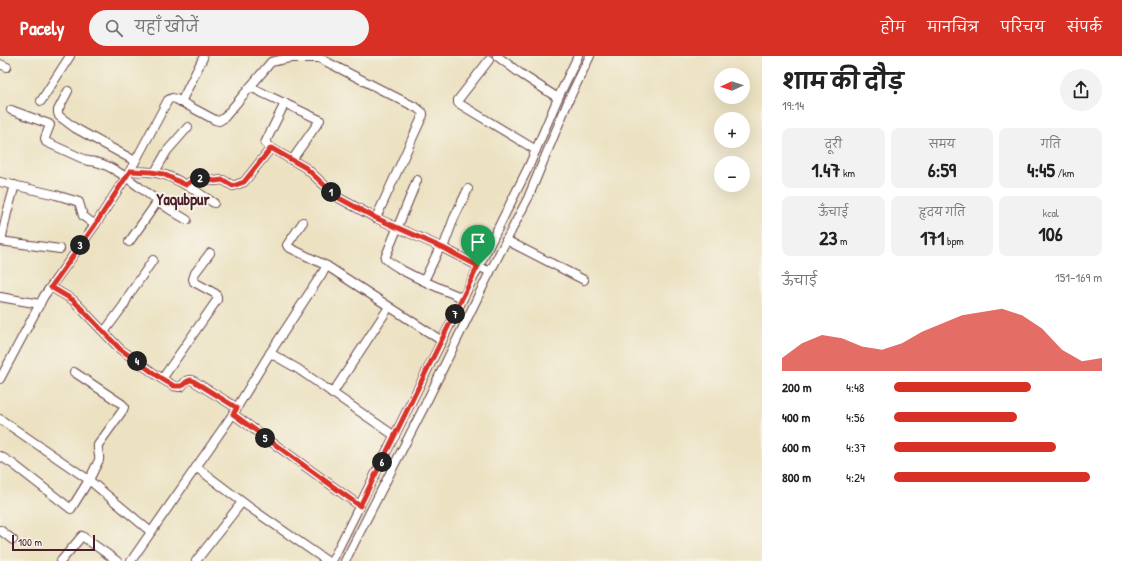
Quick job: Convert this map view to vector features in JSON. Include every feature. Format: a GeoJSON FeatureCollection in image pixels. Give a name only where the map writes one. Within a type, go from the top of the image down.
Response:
{"type":"FeatureCollection","features":[{"type":"Feature","properties":{"kind":"street"},"geometry":{"type":"LineString","coordinates":[[41,101],[70,56]]}},
{"type":"Feature","properties":{"kind":"street"},"geometry":{"type":"LineString","coordinates":[[267,56],[281,59]]}},
{"type":"Feature","properties":{"kind":"street"},"geometry":{"type":"LineString","coordinates":[[497,56],[520,74],[559,95],[570,96]]}},
{"type":"Feature","properties":{"kind":"street"},"geometry":{"type":"LineString","coordinates":[[332,561],[536,150],[559,95],[578,56]]}},
{"type":"Feature","properties":{"kind":"street"},"geometry":{"type":"LineString","coordinates":[[345,561],[424,407],[528,198],[570,96],[590,56]]}},
{"type":"Feature","properties":{"kind":"street"},"geometry":{"type":"LineString","coordinates":[[0,379],[40,304],[95,225],[128,174],[168,100],[172,98],[214,120],[219,121],[224,118],[271,62],[288,58],[319,57],[417,108],[423,113],[423,115],[376,218]]}},
{"type":"Feature","properties":{"kind":"street"},"geometry":{"type":"LineString","coordinates":[[488,57],[458,100],[458,103],[536,150]]}},
{"type":"Feature","properties":{"kind":"street"},"geometry":{"type":"LineString","coordinates":[[181,102],[203,58]]}},
{"type":"Feature","properties":{"kind":"street"},"geometry":{"type":"LineString","coordinates":[[250,87],[320,120],[292,160]]}},
{"type":"Feature","properties":{"kind":"street"},"geometry":{"type":"LineString","coordinates":[[68,91],[58,110],[59,116],[75,128],[135,161]]}},
{"type":"Feature","properties":{"kind":"street"},"geometry":{"type":"LineString","coordinates":[[285,104],[265,143],[271,148],[306,168],[337,197],[376,218],[441,247],[490,272]]}},
{"type":"Feature","properties":{"kind":"street"},"geometry":{"type":"LineString","coordinates":[[11,110],[49,124],[50,125],[45,138],[46,142],[88,161],[93,161],[128,174],[158,201],[187,220]]}},
{"type":"Feature","properties":{"kind":"street"},"geometry":{"type":"LineString","coordinates":[[155,172],[167,150],[188,127]]}},
{"type":"Feature","properties":{"kind":"street"},"geometry":{"type":"LineString","coordinates":[[186,185],[197,177],[215,181],[223,180],[233,186],[244,182],[271,148]]}},
{"type":"Feature","properties":{"kind":"street"},"geometry":{"type":"LineString","coordinates":[[128,174],[155,172],[163,174],[186,185],[214,203]]}},
{"type":"Feature","properties":{"kind":"street"},"geometry":{"type":"LineString","coordinates":[[416,180],[385,258],[389,262],[424,281],[463,298]]}},
{"type":"Feature","properties":{"kind":"street"},"geometry":{"type":"LineString","coordinates":[[0,182],[80,202],[83,216],[95,225]]}},
{"type":"Feature","properties":{"kind":"street"},"geometry":{"type":"LineString","coordinates":[[15,186],[0,241],[60,249]]}},
{"type":"Feature","properties":{"kind":"street"},"geometry":{"type":"LineString","coordinates":[[424,281],[468,189]]}},
{"type":"Feature","properties":{"kind":"street"},"geometry":{"type":"LineString","coordinates":[[130,242],[158,201]]}},
{"type":"Feature","properties":{"kind":"street"},"geometry":{"type":"LineString","coordinates":[[303,222],[287,247],[327,266],[442,341]]}},
{"type":"Feature","properties":{"kind":"street"},"geometry":{"type":"LineString","coordinates":[[506,240],[584,280]]}},
{"type":"Feature","properties":{"kind":"street"},"geometry":{"type":"LineString","coordinates":[[162,379],[217,300],[216,294],[194,282],[193,279],[193,276],[210,253]]}},
{"type":"Feature","properties":{"kind":"street"},"geometry":{"type":"LineString","coordinates":[[104,332],[124,306],[128,294],[153,260]]}},
{"type":"Feature","properties":{"kind":"street"},"geometry":{"type":"LineString","coordinates":[[134,560],[151,532],[235,411],[270,353],[327,266]]}},
{"type":"Feature","properties":{"kind":"street"},"geometry":{"type":"LineString","coordinates":[[51,287],[73,300],[120,349],[162,379],[174,386],[180,387],[186,381],[192,380],[360,506]]}},
{"type":"Feature","properties":{"kind":"street"},"geometry":{"type":"LineString","coordinates":[[0,297],[40,304]]}},
{"type":"Feature","properties":{"kind":"street"},"geometry":{"type":"LineString","coordinates":[[332,394],[388,307]]}},
{"type":"Feature","properties":{"kind":"street"},"geometry":{"type":"LineString","coordinates":[[270,353],[298,369],[332,394],[395,436]]}},
{"type":"Feature","properties":{"kind":"street"},"geometry":{"type":"LineString","coordinates":[[0,456],[13,464],[71,508],[90,480],[99,460],[100,457],[97,449],[98,445],[124,407],[122,404],[74,372]]}},
{"type":"Feature","properties":{"kind":"street"},"geometry":{"type":"LineString","coordinates":[[0,419],[90,480],[151,532]]}},
{"type":"Feature","properties":{"kind":"street"},"geometry":{"type":"LineString","coordinates":[[196,467],[242,502],[327,561]]}},
{"type":"Feature","properties":{"kind":"street"},"geometry":{"type":"LineString","coordinates":[[196,561],[242,502]]}},
{"type":"Feature","properties":{"kind":"street"},"geometry":{"type":"LineString","coordinates":[[0,530],[14,540]]}},
{"type":"Feature","properties":{"kind":"street"},"geometry":{"type":"LineString","coordinates":[[60,561],[82,536],[117,561]]}},
{"type":"Feature","properties":{"kind":"district","name":"Yaqubpur"},"geometry":{"type":"Point","coordinates":[183,199]}},
{"type":"Feature","properties":{"kind":"route"},"geometry":{"type":"LineString","coordinates":[[271,148],[306,168],[337,197],[376,218],[443,248],[478,266],[360,506],[233,414],[237,408],[192,380],[186,381],[180,387],[174,386],[127,355],[73,300],[51,287],[95,225],[130,171],[163,174],[186,185],[197,177],[215,181],[223,180],[233,186],[244,182],[271,148]]}}]}
